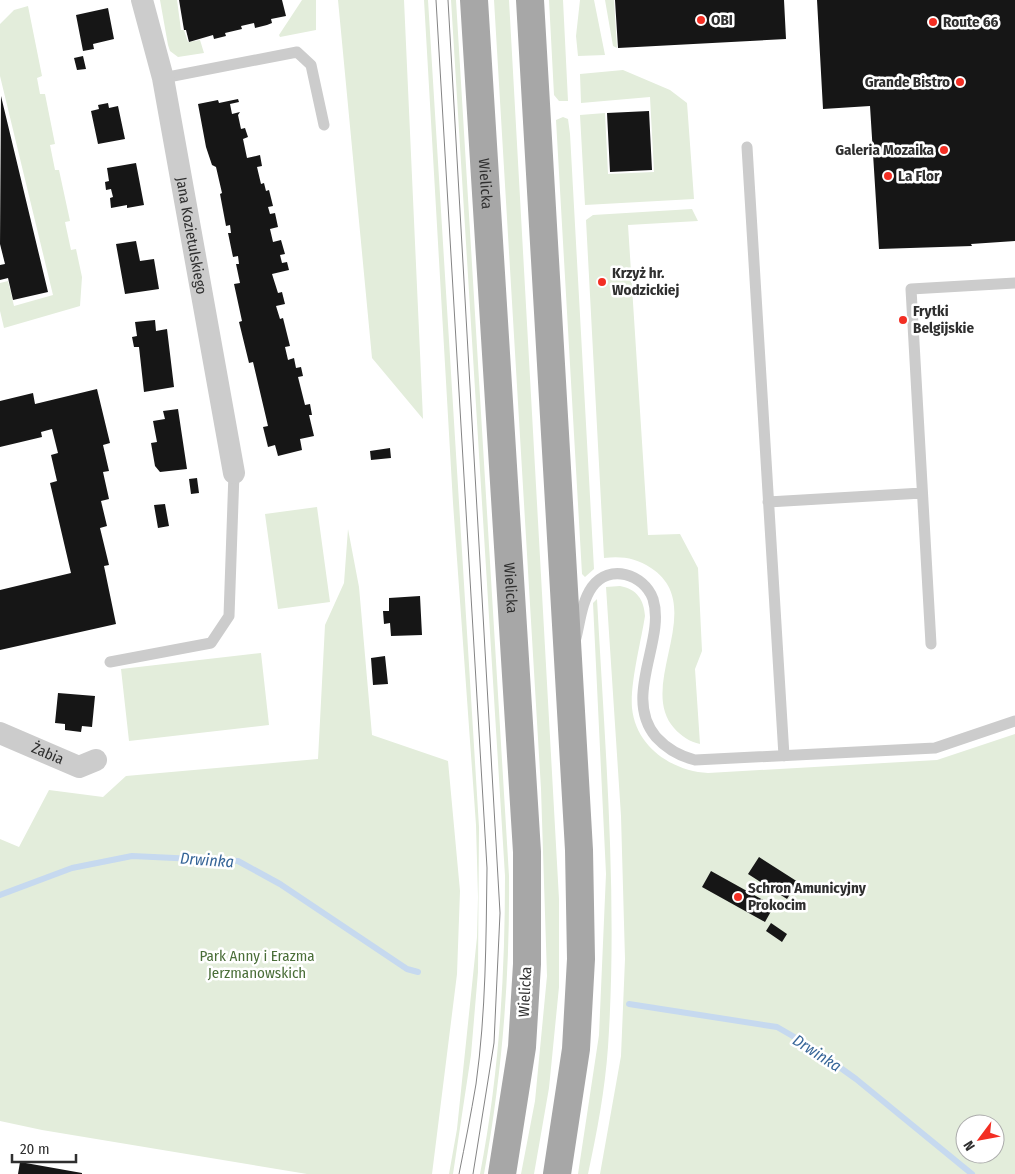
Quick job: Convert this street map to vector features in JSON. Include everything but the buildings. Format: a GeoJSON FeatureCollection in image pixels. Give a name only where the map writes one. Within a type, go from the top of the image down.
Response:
{"type":"FeatureCollection","features":[{"type":"Feature","properties":{"kind":"main road","name":"Wielicka"},"geometry":{"type":"LineString","coordinates":[[474,0],[527,852],[527,964],[522,1047],[502,1174]]}},
{"type":"Feature","properties":{"kind":"main road"},"geometry":{"type":"LineString","coordinates":[[530,0],[579,850],[581,959],[576,1049],[556,1174]]}},
{"type":"Feature","properties":{"kind":"street","name":"Jana Kozietulskiego"},"geometry":{"type":"LineString","coordinates":[[142,0],[163,78],[234,473]]}},
{"type":"Feature","properties":{"kind":"street","name":"Żabia"},"geometry":{"type":"LineString","coordinates":[[0,733],[79,767],[96,760]]}},
{"type":"Feature","properties":{"kind":"lane"},"geometry":{"type":"LineString","coordinates":[[163,78],[297,52],[311,65],[324,125]]}},
{"type":"Feature","properties":{"kind":"lane"},"geometry":{"type":"LineString","coordinates":[[747,147],[784,756]]}},
{"type":"Feature","properties":{"kind":"lane"},"geometry":{"type":"LineString","coordinates":[[931,644],[911,289],[1015,283]]}},
{"type":"Feature","properties":{"kind":"lane"},"geometry":{"type":"LineString","coordinates":[[110,662],[211,643],[229,616],[234,473]]}},
{"type":"Feature","properties":{"kind":"lane"},"geometry":{"type":"LineString","coordinates":[[768,502],[922,493]]}},
{"type":"Feature","properties":{"kind":"lane"},"geometry":{"type":"LineString","coordinates":[[568,668],[587,598],[593,585],[600,579],[612,575],[630,575],[647,587],[655,611],[642,699],[648,724],[660,742],[677,754],[695,760],[935,748],[1015,721]]}},
{"type":"Feature","properties":{"kind":"green space"},"geometry":{"type":"Polygon","coordinates":[[[160,0],[177,0],[181,30],[184,30],[188,42],[200,40],[204,53],[178,57],[170,51],[160,0]]]}},
{"type":"Feature","properties":{"kind":"green space"},"geometry":{"type":"Polygon","coordinates":[[[302,0],[316,0],[316,30],[280,37],[279,35],[302,0]]]}},
{"type":"Feature","properties":{"kind":"green space"},"geometry":{"type":"Polygon","coordinates":[[[338,0],[404,0],[423,419],[372,358],[338,0]]]}},
{"type":"Feature","properties":{"kind":"green space"},"geometry":{"type":"Polygon","coordinates":[[[424,0],[428,0],[479,827],[478,972],[471,1055],[453,1174],[449,1174],[457,1129],[477,937],[478,897],[476,825],[453,503],[424,0]]]}},
{"type":"Feature","properties":{"kind":"green space"},"geometry":{"type":"Polygon","coordinates":[[[451,0],[456,0],[509,876],[504,1026],[496,1100],[484,1174],[480,1174],[492,1100],[500,1026],[505,876],[451,0]]]}},
{"type":"Feature","properties":{"kind":"green space"},"geometry":{"type":"Polygon","coordinates":[[[494,0],[509,0],[559,899],[559,987],[549,1088],[534,1174],[521,1174],[535,1101],[547,976],[541,789],[494,0]]]}},
{"type":"Feature","properties":{"kind":"green space"},"geometry":{"type":"Polygon","coordinates":[[[549,0],[563,0],[568,101],[559,101],[554,95],[549,0]]]}},
{"type":"Feature","properties":{"kind":"green space"},"geometry":{"type":"Polygon","coordinates":[[[580,0],[594,0],[605,55],[578,56],[576,36],[580,0]]]}},
{"type":"Feature","properties":{"kind":"green space"},"geometry":{"type":"Polygon","coordinates":[[[605,0],[614,0],[617,48],[613,46],[605,0]]]}},
{"type":"Feature","properties":{"kind":"green space"},"geometry":{"type":"Polygon","coordinates":[[[28,6],[42,76],[37,78],[40,94],[45,94],[55,144],[50,145],[55,170],[59,170],[70,221],[65,222],[71,250],[76,249],[82,277],[80,306],[4,328],[0,311],[0,283],[8,281],[14,306],[53,295],[0,76],[0,24],[14,10],[28,6]]]}},
{"type":"Feature","properties":{"kind":"green space"},"geometry":{"type":"Polygon","coordinates":[[[623,70],[670,90],[687,103],[694,199],[585,205],[580,115],[605,113],[608,174],[654,172],[650,97],[581,103],[580,74],[623,70]]]}},
{"type":"Feature","properties":{"kind":"green space"},"geometry":{"type":"Polygon","coordinates":[[[563,117],[568,119],[570,134],[594,569],[585,577],[582,574],[556,120],[563,117]]]}},
{"type":"Feature","properties":{"kind":"green space"},"geometry":{"type":"Polygon","coordinates":[[[692,209],[698,221],[628,225],[648,535],[680,534],[698,568],[702,651],[695,669],[700,744],[689,740],[677,731],[664,710],[665,668],[674,624],[674,603],[667,584],[651,568],[640,562],[617,557],[604,558],[586,220],[593,215],[692,209]]]}},
{"type":"Feature","properties":{"kind":"green space"},"geometry":{"type":"Polygon","coordinates":[[[317,507],[330,602],[278,609],[265,514],[317,507]]]}},
{"type":"Feature","properties":{"kind":"green space","name":"Park Anny i Erazma Jerzmanowskich"},"geometry":{"type":"Polygon","coordinates":[[[348,529],[359,587],[372,735],[448,761],[460,891],[457,974],[432,1174],[307,1174],[42,1130],[0,1121],[0,839],[19,847],[49,790],[103,797],[126,776],[318,759],[325,625],[344,583],[348,529]]]}},
{"type":"Feature","properties":{"kind":"green space"},"geometry":{"type":"Polygon","coordinates":[[[606,587],[626,587],[639,596],[641,600],[645,616],[633,687],[632,708],[635,722],[648,745],[669,762],[682,767],[708,773],[937,760],[1015,734],[1015,1174],[600,1174],[621,1056],[625,959],[621,816],[606,587]]]}},
{"type":"Feature","properties":{"kind":"green space"},"geometry":{"type":"Polygon","coordinates":[[[597,599],[607,767],[611,879],[611,991],[607,1063],[603,1095],[588,1174],[578,1174],[599,1035],[606,874],[593,603],[597,599]]]}},
{"type":"Feature","properties":{"kind":"green space"},"geometry":{"type":"Polygon","coordinates":[[[261,653],[269,725],[129,741],[121,669],[261,653]]]}},
{"type":"Feature","properties":{"kind":"waterway","name":"Drwinka"},"geometry":{"type":"LineString","coordinates":[[0,895],[72,868],[132,856],[238,861],[280,884],[407,969],[418,972]]}},
{"type":"Feature","properties":{"kind":"waterway","name":"Drwinka"},"geometry":{"type":"LineString","coordinates":[[629,1004],[777,1027],[810,1046],[856,1079],[972,1174]]}},
{"type":"Feature","properties":{"kind":"tram line"},"geometry":{"type":"LineString","coordinates":[[436,0],[487,868],[482,1030],[476,1084],[459,1174]]}},
{"type":"Feature","properties":{"kind":"tram line"},"geometry":{"type":"LineString","coordinates":[[448,0],[500,913],[494,1043],[473,1174]]}},
{"type":"Feature","properties":{"kind":"place","name":"OBI"},"geometry":{"type":"Point","coordinates":[701,20]}},
{"type":"Feature","properties":{"kind":"place","name":"Route 66"},"geometry":{"type":"Point","coordinates":[933,22]}},
{"type":"Feature","properties":{"kind":"place","name":"Grande Bistro"},"geometry":{"type":"Point","coordinates":[960,82]}},
{"type":"Feature","properties":{"kind":"place","name":"Galeria Mozaika"},"geometry":{"type":"Point","coordinates":[944,150]}},
{"type":"Feature","properties":{"kind":"place","name":"La Flor"},"geometry":{"type":"Point","coordinates":[888,176]}},
{"type":"Feature","properties":{"kind":"place","name":"Krzyż hr. Wodzickiej"},"geometry":{"type":"Point","coordinates":[602,282]}},
{"type":"Feature","properties":{"kind":"place","name":"Frytki Belgijskie"},"geometry":{"type":"Point","coordinates":[903,320]}},
{"type":"Feature","properties":{"kind":"place","name":"Schron Amunicyjny Prokocim"},"geometry":{"type":"Point","coordinates":[738,897]}}]}
